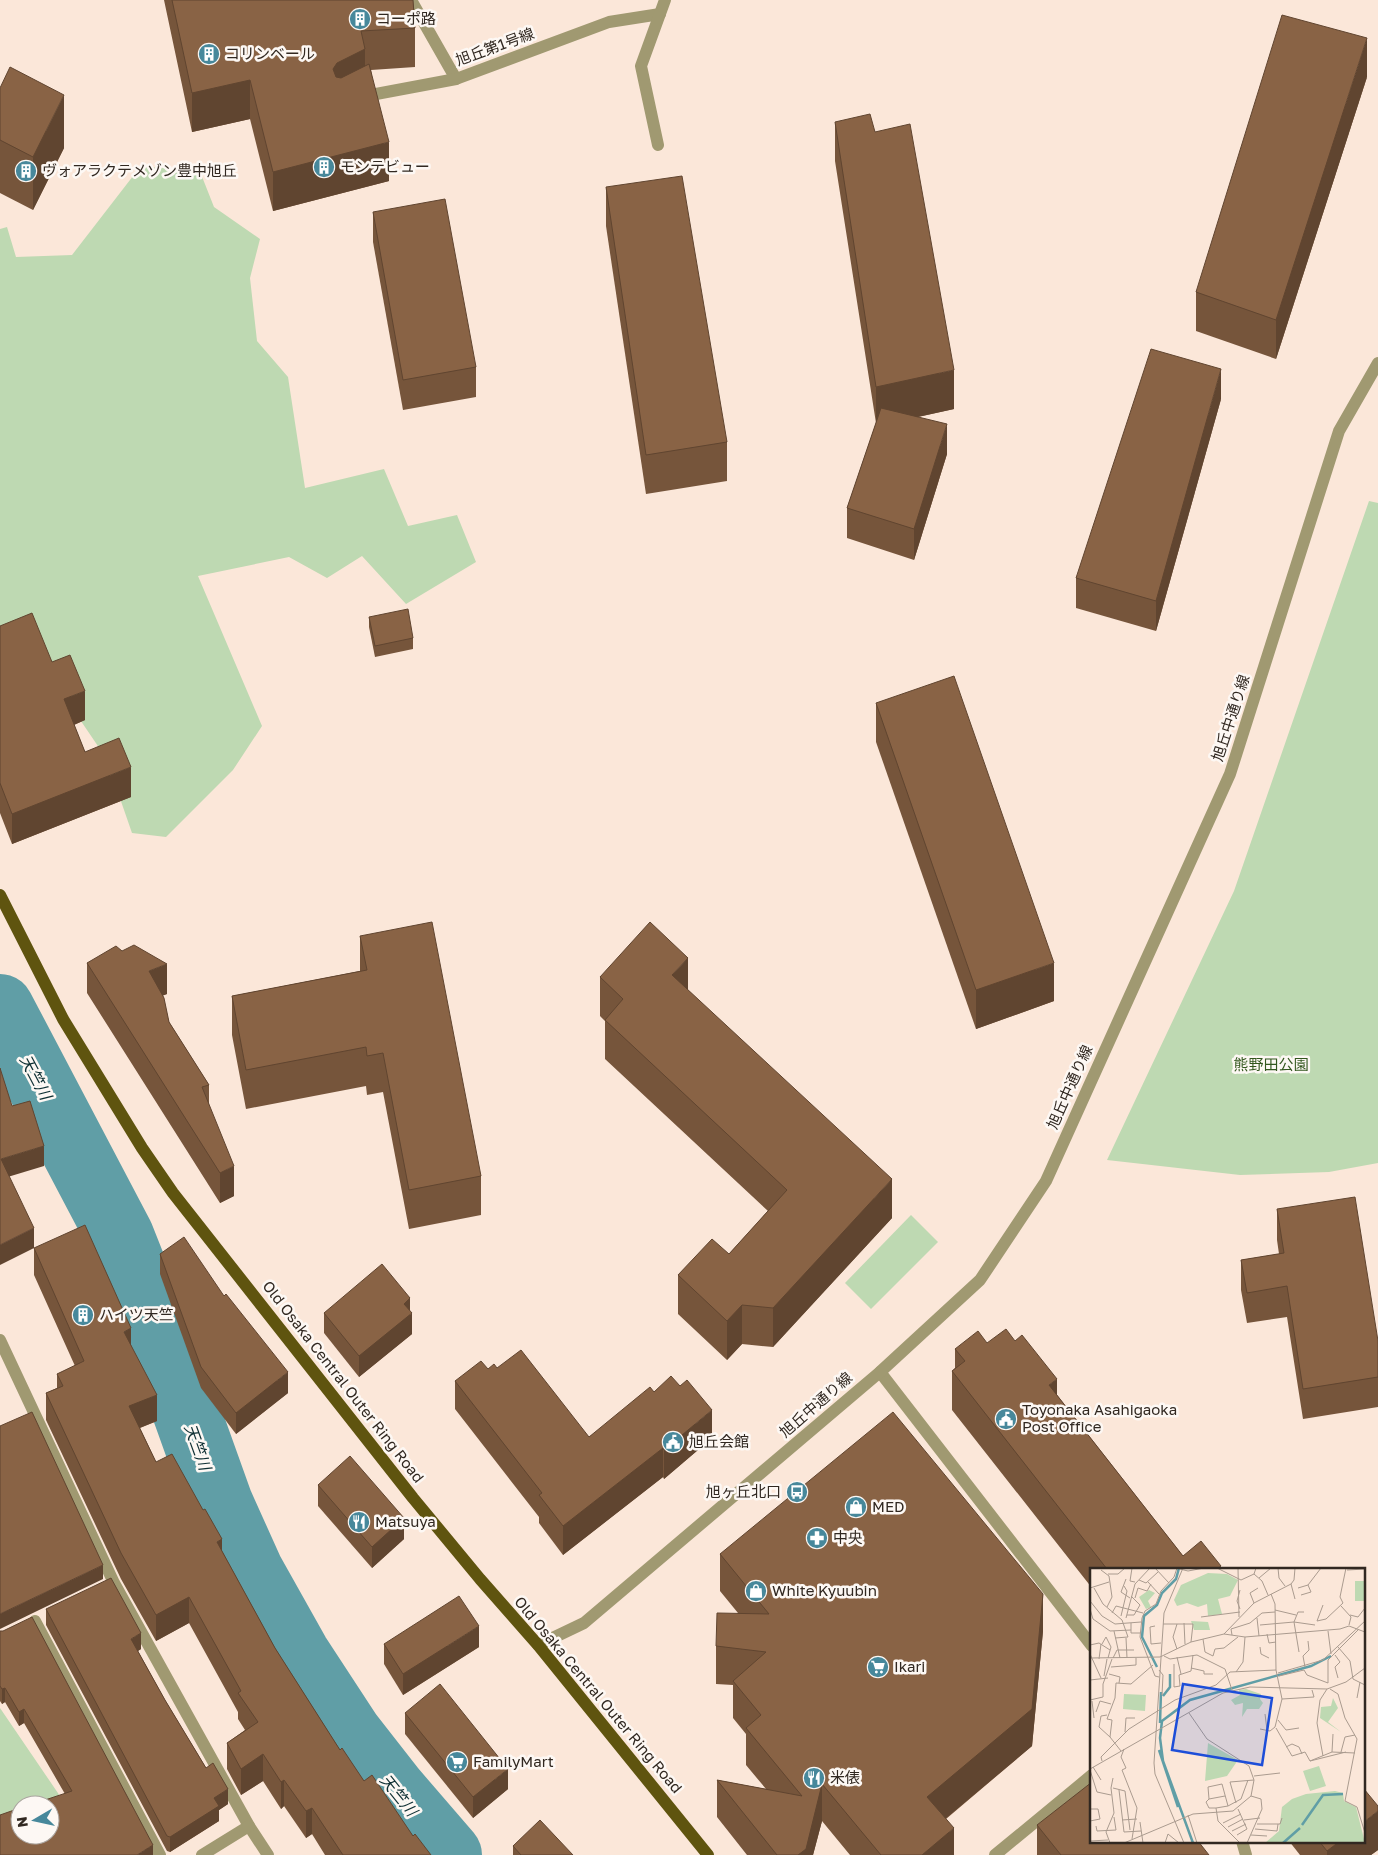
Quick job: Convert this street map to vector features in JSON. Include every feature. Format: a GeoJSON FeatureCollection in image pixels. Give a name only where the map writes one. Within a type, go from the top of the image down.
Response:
{"type":"FeatureCollection","features":[{"type":"Feature","properties":{"kind":"main road","name":"Old Osaka Central Outer Ring Road"},"geometry":{"type":"LineString","coordinates":[[0,895],[63,1019],[142,1148],[173,1193],[414,1498],[538,1646],[708,1855]]}},
{"type":"Feature","properties":{"kind":"street"},"geometry":{"type":"LineString","coordinates":[[411,0],[456,79]]}},
{"type":"Feature","properties":{"kind":"street"},"geometry":{"type":"LineString","coordinates":[[658,145],[640,66],[665,0]]}},
{"type":"Feature","properties":{"kind":"street","name":"旭丘第1号線"},"geometry":{"type":"LineString","coordinates":[[348,104],[364,96],[456,79],[609,22],[660,14]]}},
{"type":"Feature","properties":{"kind":"street","name":"旭丘中通り線"},"geometry":{"type":"LineString","coordinates":[[538,1646],[584,1623],[880,1372],[980,1280],[1046,1181],[1230,774],[1340,431],[1378,363]]}},
{"type":"Feature","properties":{"kind":"street"},"geometry":{"type":"LineString","coordinates":[[0,1340],[110,1585],[249,1826],[268,1855]]}},
{"type":"Feature","properties":{"kind":"street"},"geometry":{"type":"LineString","coordinates":[[880,1372],[1090,1643]]}},
{"type":"Feature","properties":{"kind":"street"},"geometry":{"type":"LineString","coordinates":[[35,1621],[160,1855]]}},
{"type":"Feature","properties":{"kind":"street"},"geometry":{"type":"LineString","coordinates":[[995,1855],[1090,1777]]}},
{"type":"Feature","properties":{"kind":"street"},"geometry":{"type":"LineString","coordinates":[[202,1855],[249,1826]]}},
{"type":"Feature","properties":{"kind":"street"},"geometry":{"type":"LineString","coordinates":[[1242,1842],[1246,1855]]}},
{"type":"Feature","properties":{"kind":"green space"},"geometry":{"type":"Polygon","coordinates":[[[140,167],[199,169],[214,207],[260,239],[250,278],[257,341],[288,377],[305,488],[384,469],[408,526],[457,515],[476,562],[406,604],[362,556],[327,578],[289,557],[198,576],[262,726],[233,770],[166,837],[132,833],[106,758],[45,668],[0,662],[0,229],[7,227],[16,257],[72,255],[140,167]]]}},
{"type":"Feature","properties":{"kind":"green space","name":"熊野田公園"},"geometry":{"type":"Polygon","coordinates":[[[1369,501],[1378,503],[1378,1163],[1329,1172],[1240,1175],[1107,1160],[1234,891],[1369,501]]]}},
{"type":"Feature","properties":{"kind":"green space"},"geometry":{"type":"Polygon","coordinates":[[[911,1215],[938,1242],[871,1309],[845,1283],[911,1215]]]}},
{"type":"Feature","properties":{"kind":"green space"},"geometry":{"type":"Polygon","coordinates":[[[0,1708],[59,1795],[10,1795],[10,1816],[0,1819],[0,1708]]]}},
{"type":"Feature","properties":{"kind":"building"},"geometry":{"type":"Polygon","coordinates":[[[172,0],[413,0],[415,28],[361,31],[365,49],[337,63],[333,69],[336,77],[341,78],[369,64],[389,142],[273,172],[250,80],[192,93],[172,0]]]}},
{"type":"Feature","properties":{"kind":"building"},"geometry":{"type":"Polygon","coordinates":[[[1282,15],[1367,38],[1276,320],[1196,292],[1282,15]]]}},
{"type":"Feature","properties":{"kind":"building"},"geometry":{"type":"Polygon","coordinates":[[[10,67],[64,95],[33,157],[0,140],[0,88],[10,67]]]}},
{"type":"Feature","properties":{"kind":"building"},"geometry":{"type":"Polygon","coordinates":[[[870,114],[875,132],[910,124],[954,370],[876,387],[835,122],[870,114]]]}},
{"type":"Feature","properties":{"kind":"building"},"geometry":{"type":"Polygon","coordinates":[[[682,176],[727,442],[646,455],[606,187],[682,176]]]}},
{"type":"Feature","properties":{"kind":"building"},"geometry":{"type":"Polygon","coordinates":[[[445,199],[476,367],[403,380],[373,212],[445,199]]]}},
{"type":"Feature","properties":{"kind":"building"},"geometry":{"type":"Polygon","coordinates":[[[1151,349],[1221,369],[1156,601],[1076,578],[1151,349]]]}},
{"type":"Feature","properties":{"kind":"building"},"geometry":{"type":"Polygon","coordinates":[[[881,408],[947,424],[914,529],[847,508],[881,408]]]}},
{"type":"Feature","properties":{"kind":"building"},"geometry":{"type":"Polygon","coordinates":[[[408,609],[413,638],[375,646],[369,617],[408,609]]]}},
{"type":"Feature","properties":{"kind":"building"},"geometry":{"type":"Polygon","coordinates":[[[32,613],[52,662],[70,655],[85,691],[64,699],[85,752],[119,738],[131,767],[12,814],[0,783],[0,626],[32,613]]]}},
{"type":"Feature","properties":{"kind":"building"},"geometry":{"type":"Polygon","coordinates":[[[954,676],[1054,963],[976,990],[876,703],[954,676]]]}},
{"type":"Feature","properties":{"kind":"building"},"geometry":{"type":"Polygon","coordinates":[[[432,922],[481,1176],[409,1190],[383,1053],[367,1056],[366,1047],[246,1070],[232,996],[367,970],[360,936],[432,922]]]}},
{"type":"Feature","properties":{"kind":"building"},"geometry":{"type":"Polygon","coordinates":[[[650,922],[688,958],[672,975],[892,1179],[773,1308],[742,1305],[727,1321],[678,1275],[712,1239],[729,1254],[787,1190],[605,1020],[623,999],[600,977],[650,922]]]}},
{"type":"Feature","properties":{"kind":"building"},"geometry":{"type":"Polygon","coordinates":[[[134,945],[167,964],[149,971],[164,998],[169,1022],[209,1085],[202,1087],[234,1166],[220,1173],[87,963],[116,946],[122,951],[134,945]]]}},
{"type":"Feature","properties":{"kind":"building"},"geometry":{"type":"Polygon","coordinates":[[[0,1068],[12,1106],[30,1101],[44,1146],[1,1159],[34,1228],[0,1245],[0,1068]]]}},
{"type":"Feature","properties":{"kind":"building"},"geometry":{"type":"Polygon","coordinates":[[[1355,1197],[1378,1341],[1378,1377],[1303,1389],[1287,1286],[1247,1293],[1241,1260],[1284,1253],[1277,1209],[1355,1197]]]}},
{"type":"Feature","properties":{"kind":"building"},"geometry":{"type":"Polygon","coordinates":[[[85,1225],[131,1328],[124,1332],[157,1395],[129,1406],[156,1462],[172,1454],[203,1510],[205,1509],[222,1539],[217,1542],[275,1648],[340,1750],[342,1748],[364,1781],[372,1775],[413,1836],[415,1834],[431,1855],[343,1855],[312,1808],[306,1811],[284,1780],[281,1782],[263,1754],[241,1769],[227,1743],[258,1722],[238,1693],[241,1691],[189,1597],[156,1615],[121,1553],[46,1393],[63,1386],[57,1374],[84,1361],[34,1248],[85,1225]]]}},
{"type":"Feature","properties":{"kind":"building"},"geometry":{"type":"Polygon","coordinates":[[[184,1237],[224,1296],[226,1294],[288,1372],[236,1413],[201,1367],[160,1254],[184,1237]]]}},
{"type":"Feature","properties":{"kind":"building"},"geometry":{"type":"Polygon","coordinates":[[[382,1264],[410,1298],[404,1304],[412,1313],[359,1356],[324,1313],[382,1264]]]}},
{"type":"Feature","properties":{"kind":"building"},"geometry":{"type":"Polygon","coordinates":[[[1006,1329],[1015,1341],[1022,1335],[1057,1379],[1049,1385],[1183,1556],[1201,1541],[1221,1566],[1218,1568],[1106,1568],[952,1371],[965,1361],[955,1349],[978,1331],[987,1343],[1006,1329]]]}},
{"type":"Feature","properties":{"kind":"building"},"geometry":{"type":"Polygon","coordinates":[[[521,1350],[589,1437],[650,1387],[654,1392],[671,1376],[680,1386],[687,1380],[712,1410],[664,1450],[663,1448],[563,1526],[539,1495],[542,1493],[455,1381],[481,1361],[488,1369],[494,1364],[497,1368],[521,1350]]]}},
{"type":"Feature","properties":{"kind":"building"},"geometry":{"type":"Polygon","coordinates":[[[32,1412],[103,1565],[0,1614],[0,1426],[32,1412]]]}},
{"type":"Feature","properties":{"kind":"building","name":"Ikari"},"geometry":{"type":"Polygon","coordinates":[[[893,1412],[1043,1594],[1032,1709],[927,1797],[954,1828],[922,1855],[881,1855],[822,1784],[806,1849],[798,1855],[777,1855],[717,1780],[802,1796],[746,1728],[761,1715],[733,1681],[766,1652],[716,1646],[717,1613],[769,1614],[720,1554],[893,1412]]]}},
{"type":"Feature","properties":{"kind":"building"},"geometry":{"type":"Polygon","coordinates":[[[350,1456],[404,1518],[372,1547],[318,1485],[350,1456]]]}},
{"type":"Feature","properties":{"kind":"building"},"geometry":{"type":"Polygon","coordinates":[[[111,1578],[141,1633],[131,1639],[206,1768],[213,1763],[228,1789],[214,1798],[219,1806],[170,1837],[167,1836],[46,1609],[111,1578]]]}},
{"type":"Feature","properties":{"kind":"building"},"geometry":{"type":"Polygon","coordinates":[[[459,1596],[479,1626],[403,1674],[384,1644],[459,1596]]]}},
{"type":"Feature","properties":{"kind":"building"},"geometry":{"type":"Polygon","coordinates":[[[32,1617],[153,1845],[137,1855],[0,1855],[0,1815],[10,1812],[10,1845],[60,1845],[60,1795],[72,1791],[24,1709],[19,1712],[5,1688],[2,1689],[0,1686],[0,1631],[32,1617]]]}},
{"type":"Feature","properties":{"kind":"building","name":"FamilyMart"},"geometry":{"type":"Polygon","coordinates":[[[440,1684],[508,1769],[473,1797],[405,1713],[440,1684]]]}},
{"type":"Feature","properties":{"kind":"building"},"geometry":{"type":"Polygon","coordinates":[[[1090,1784],[1090,1842],[1199,1842],[1209,1855],[1061,1855],[1037,1825],[1090,1784]]]}},
{"type":"Feature","properties":{"kind":"building"},"geometry":{"type":"Polygon","coordinates":[[[1366,1791],[1378,1806],[1378,1811],[1366,1820],[1366,1791]]]}},
{"type":"Feature","properties":{"kind":"building"},"geometry":{"type":"Polygon","coordinates":[[[540,1820],[573,1855],[521,1855],[513,1846],[540,1820]]]}},
{"type":"Feature","properties":{"kind":"building"},"geometry":{"type":"Polygon","coordinates":[[[1320,1842],[1339,1842],[1327,1851],[1320,1842]]]}},
{"type":"Feature","properties":{"kind":"waterway","name":"天竺川"},"geometry":{"type":"LineString","coordinates":[[0,1008],[120,1236],[156,1327],[219,1503],[250,1572],[296,1654],[349,1735],[392,1790],[448,1855]]}},
{"type":"Feature","properties":{"kind":"place","name":"コーポ路"},"geometry":{"type":"Point","coordinates":[360,19]}},
{"type":"Feature","properties":{"kind":"place","name":"コリンベール"},"geometry":{"type":"Point","coordinates":[209,54]}},
{"type":"Feature","properties":{"kind":"place","name":"モンテビュー"},"geometry":{"type":"Point","coordinates":[324,167]}},
{"type":"Feature","properties":{"kind":"place","name":"ヴォアラクテメゾン豊中旭丘"},"geometry":{"type":"Point","coordinates":[26,171]}},
{"type":"Feature","properties":{"kind":"place","name":"ハイツ天竺"},"geometry":{"type":"Point","coordinates":[83,1315]}},
{"type":"Feature","properties":{"kind":"place","name":"Toyonaka Asahigaoka Post Office"},"geometry":{"type":"Point","coordinates":[1006,1419]}},
{"type":"Feature","properties":{"kind":"place","name":"旭丘会館"},"geometry":{"type":"Point","coordinates":[673,1442]}},
{"type":"Feature","properties":{"kind":"place","name":"旭ヶ丘北口"},"geometry":{"type":"Point","coordinates":[797,1492]}},
{"type":"Feature","properties":{"kind":"place","name":"MED"},"geometry":{"type":"Point","coordinates":[856,1507]}},
{"type":"Feature","properties":{"kind":"place","name":"Matsuya"},"geometry":{"type":"Point","coordinates":[359,1522]}},
{"type":"Feature","properties":{"kind":"place","name":"中央"},"geometry":{"type":"Point","coordinates":[817,1538]}},
{"type":"Feature","properties":{"kind":"place","name":"White Kyuubin"},"geometry":{"type":"Point","coordinates":[756,1591]}},
{"type":"Feature","properties":{"kind":"place","name":"Ikari"},"geometry":{"type":"Point","coordinates":[878,1667]}},
{"type":"Feature","properties":{"kind":"place","name":"FamilyMart"},"geometry":{"type":"Point","coordinates":[457,1762]}},
{"type":"Feature","properties":{"kind":"place","name":"米俵"},"geometry":{"type":"Point","coordinates":[814,1778]}}]}
